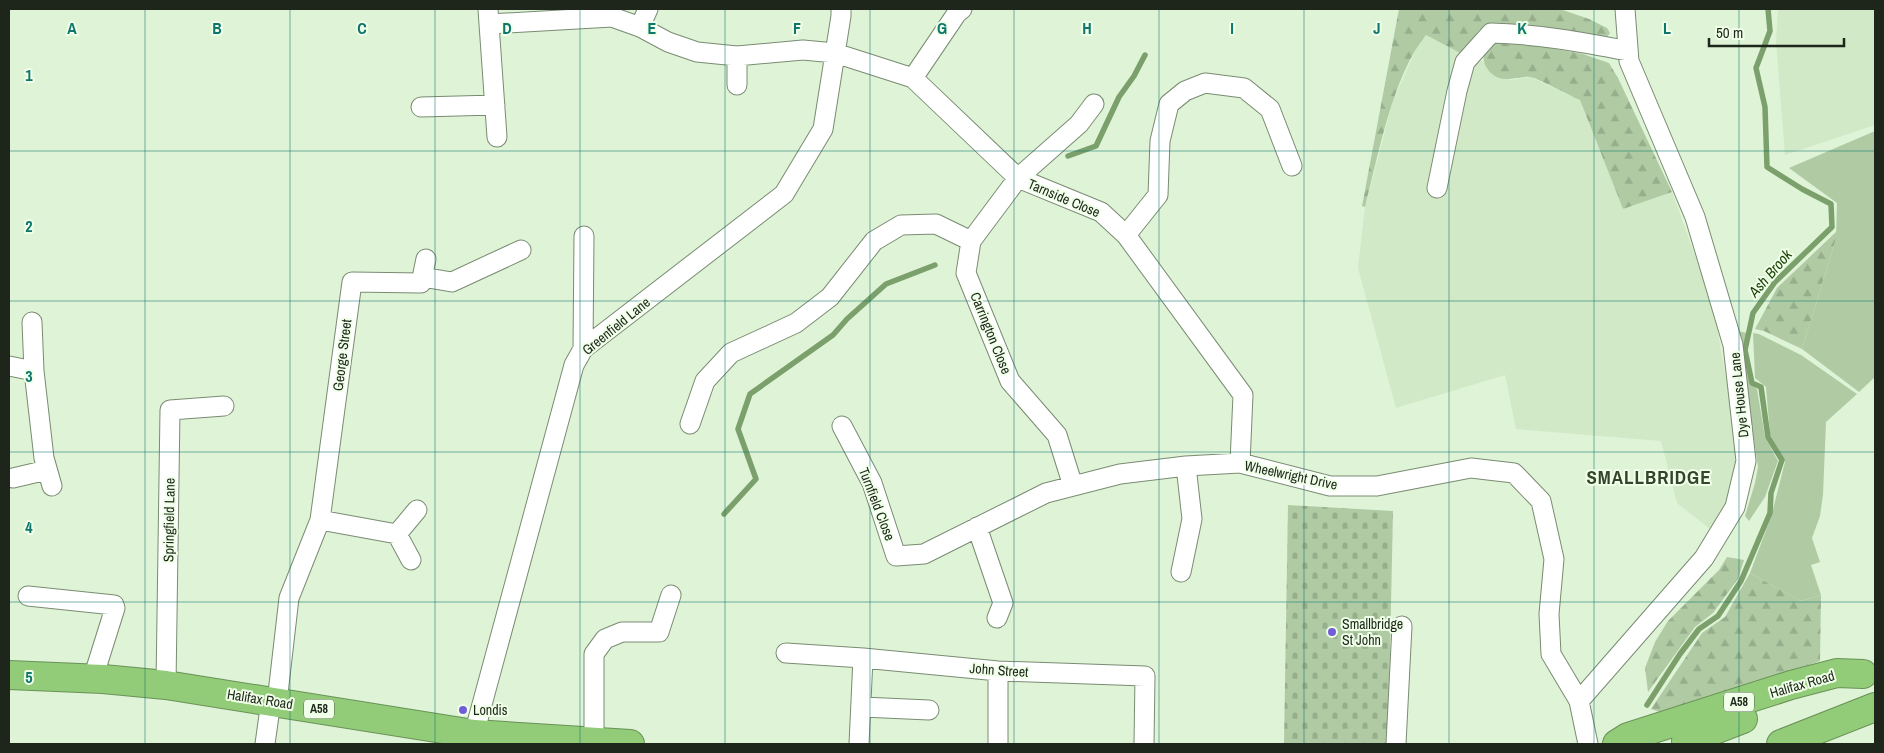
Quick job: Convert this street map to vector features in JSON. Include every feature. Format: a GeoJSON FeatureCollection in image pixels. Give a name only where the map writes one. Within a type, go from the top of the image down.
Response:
{"type":"FeatureCollection","features":[{"type":"Feature","properties":{"kind":"highway","name":"Halifax Road"},"geometry":{"type":"LineString","coordinates":[[1617,744],[1628,737],[1791,685],[1837,672],[1869,671]]}},
{"type":"Feature","properties":{"kind":"highway","name":"A58"},"geometry":{"type":"LineString","coordinates":[[1681,743],[1869,671]]}},
{"type":"Feature","properties":{"kind":"highway","name":"Halifax Road"},"geometry":{"type":"LineString","coordinates":[[9,674],[166,684],[474,734],[630,744]]}},
{"type":"Feature","properties":{"kind":"highway"},"geometry":{"type":"LineString","coordinates":[[1781,744],[1875,707]]}},
{"type":"Feature","properties":{"kind":"street"},"geometry":{"type":"LineString","coordinates":[[640,27],[648,9]]}},
{"type":"Feature","properties":{"kind":"street","name":"Greenfield Lane"},"geometry":{"type":"LineString","coordinates":[[474,734],[574,365],[583,349],[784,194],[823,129],[841,9]]}},
{"type":"Feature","properties":{"kind":"street"},"geometry":{"type":"LineString","coordinates":[[497,137],[488,16],[612,17],[640,27],[668,42],[697,52],[737,56],[803,50],[835,53],[913,78],[957,13],[962,9]]}},
{"type":"Feature","properties":{"kind":"street","name":"Dye House Lane"},"geometry":{"type":"LineString","coordinates":[[1580,701],[1704,558],[1735,508],[1746,460],[1733,344],[1696,217],[1629,61],[1620,9]]}},
{"type":"Feature","properties":{"kind":"street"},"geometry":{"type":"LineString","coordinates":[[1437,188],[1457,91],[1465,62],[1490,33],[1532,35],[1628,51]]}},
{"type":"Feature","properties":{"kind":"street"},"geometry":{"type":"LineString","coordinates":[[737,56],[737,85]]}},
{"type":"Feature","properties":{"kind":"street","name":"Tarnside Close"},"geometry":{"type":"LineString","coordinates":[[913,78],[1018,178],[1101,212],[1126,235],[1242,395],[1240,463]]}},
{"type":"Feature","properties":{"kind":"street"},"geometry":{"type":"LineString","coordinates":[[1126,235],[1158,195],[1160,141],[1169,104],[1185,91],[1205,83],[1244,88],[1270,109],[1292,166]]}},
{"type":"Feature","properties":{"kind":"street","name":"Carrington Close"},"geometry":{"type":"LineString","coordinates":[[1073,486],[1057,435],[1010,380],[966,273],[971,241],[1018,178],[1079,124],[1094,104]]}},
{"type":"Feature","properties":{"kind":"street"},"geometry":{"type":"LineString","coordinates":[[421,108],[495,105]]}},
{"type":"Feature","properties":{"kind":"street"},"geometry":{"type":"LineString","coordinates":[[690,424],[706,381],[731,353],[796,323],[830,297],[874,241],[902,225],[936,224],[971,241]]}},
{"type":"Feature","properties":{"kind":"street"},"geometry":{"type":"LineString","coordinates":[[583,349],[584,236]]}},
{"type":"Feature","properties":{"kind":"street","name":"George Street"},"geometry":{"type":"LineString","coordinates":[[264,744],[274,702],[289,598],[320,520],[352,282],[421,283],[424,268],[452,282],[521,250]]}},
{"type":"Feature","properties":{"kind":"street"},"geometry":{"type":"LineString","coordinates":[[13,478],[50,478],[44,458],[34,371],[32,322]]}},
{"type":"Feature","properties":{"kind":"street"},"geometry":{"type":"LineString","coordinates":[[9,366],[34,371]]}},
{"type":"Feature","properties":{"kind":"street","name":"Springfield Lane"},"geometry":{"type":"LineString","coordinates":[[166,684],[170,410],[224,406]]}},
{"type":"Feature","properties":{"kind":"street","name":"Turnfield Close"},"geometry":{"type":"LineString","coordinates":[[842,426],[872,483],[896,556]]}},
{"type":"Feature","properties":{"kind":"street","name":"Wheelwright Drive"},"geometry":{"type":"LineString","coordinates":[[896,556],[924,554],[1046,493],[1120,474],[1186,466],[1240,463],[1330,486],[1377,486],[1471,468],[1514,473],[1541,501],[1554,559],[1549,614],[1552,654],[1580,701]]}},
{"type":"Feature","properties":{"kind":"street"},"geometry":{"type":"LineString","coordinates":[[1181,572],[1192,519],[1186,466]]}},
{"type":"Feature","properties":{"kind":"street"},"geometry":{"type":"LineString","coordinates":[[398,534],[417,510]]}},
{"type":"Feature","properties":{"kind":"street"},"geometry":{"type":"LineString","coordinates":[[320,520],[398,534]]}},
{"type":"Feature","properties":{"kind":"street"},"geometry":{"type":"LineString","coordinates":[[977,527],[1000,610]]}},
{"type":"Feature","properties":{"kind":"street"},"geometry":{"type":"LineString","coordinates":[[398,534],[411,560]]}},
{"type":"Feature","properties":{"kind":"street"},"geometry":{"type":"LineString","coordinates":[[594,742],[594,654],[605,639],[622,632],[660,632],[672,595]]}},
{"type":"Feature","properties":{"kind":"street"},"geometry":{"type":"LineString","coordinates":[[28,596],[114,604],[115,608],[93,678]]}},
{"type":"Feature","properties":{"kind":"street"},"geometry":{"type":"LineString","coordinates":[[1396,744],[1402,626]]}},
{"type":"Feature","properties":{"kind":"street","name":"John Street"},"geometry":{"type":"LineString","coordinates":[[786,653],[863,658],[998,671],[1146,676],[1144,744]]}},
{"type":"Feature","properties":{"kind":"street"},"geometry":{"type":"LineString","coordinates":[[859,744],[863,658]]}},
{"type":"Feature","properties":{"kind":"street"},"geometry":{"type":"LineString","coordinates":[[998,671],[998,744]]}},
{"type":"Feature","properties":{"kind":"street"},"geometry":{"type":"LineString","coordinates":[[1580,701],[1588,744]]}},
{"type":"Feature","properties":{"kind":"street"},"geometry":{"type":"LineString","coordinates":[[862,707],[929,710]]}},
{"type":"Feature","properties":{"kind":"shaded area"},"geometry":{"type":"Polygon","coordinates":[[[1778,9],[1875,9],[1875,125],[1785,155],[1776,41],[1778,9]]]}},
{"type":"Feature","properties":{"kind":"shaded area"},"geometry":{"type":"Polygon","coordinates":[[[1426,35],[1462,54],[1484,62],[1488,70],[1511,80],[1530,77],[1580,100],[1623,209],[1672,192],[1713,305],[1731,407],[1736,475],[1714,532],[1677,503],[1661,441],[1516,429],[1505,375],[1396,408],[1358,268],[1365,207],[1393,101],[1417,47],[1426,35]]]}},
{"type":"Feature","properties":{"kind":"green space"},"geometry":{"type":"Polygon","coordinates":[[[1399,9],[1560,9],[1589,19],[1607,28],[1610,33],[1607,37],[1493,24],[1479,30],[1462,54],[1426,35],[1414,52],[1396,94],[1381,141],[1365,207],[1362,206],[1399,9]]]}},
{"type":"Feature","properties":{"kind":"green space"},"geometry":{"type":"Polygon","coordinates":[[[1507,40],[1583,54],[1609,63],[1618,78],[1672,192],[1623,209],[1580,100],[1534,78],[1499,78],[1487,69],[1484,60],[1485,51],[1493,44],[1507,40]]]}},
{"type":"Feature","properties":{"kind":"green space"},"geometry":{"type":"Polygon","coordinates":[[[1875,131],[1875,377],[1859,392],[1802,349],[1836,239],[1837,203],[1789,168],[1875,131]]]}},
{"type":"Feature","properties":{"kind":"green space"},"geometry":{"type":"Polygon","coordinates":[[[1837,231],[1802,349],[1764,331],[1755,329],[1777,288],[1837,231]]]}},
{"type":"Feature","properties":{"kind":"green space"},"geometry":{"type":"Polygon","coordinates":[[[1738,331],[1747,333],[1743,349],[1751,384],[1757,389],[1765,437],[1778,461],[1765,497],[1749,521],[1745,516],[1758,467],[1738,331]]]}},
{"type":"Feature","properties":{"kind":"green space"},"geometry":{"type":"Polygon","coordinates":[[[1753,333],[1759,334],[1801,355],[1857,394],[1826,422],[1823,495],[1820,516],[1812,538],[1820,562],[1811,565],[1821,595],[1801,601],[1750,573],[1771,517],[1785,462],[1770,434],[1766,387],[1755,378],[1753,333]]]}},
{"type":"Feature","properties":{"kind":"green space"},"geometry":{"type":"Polygon","coordinates":[[[1288,505],[1393,511],[1388,744],[1284,744],[1288,505]]]}},
{"type":"Feature","properties":{"kind":"green space"},"geometry":{"type":"Polygon","coordinates":[[[1727,557],[1744,560],[1738,579],[1713,613],[1695,627],[1648,692],[1645,668],[1655,642],[1668,621],[1719,570],[1727,557]]]}},
{"type":"Feature","properties":{"kind":"green space"},"geometry":{"type":"Polygon","coordinates":[[[1750,573],[1801,601],[1821,595],[1820,661],[1672,716],[1651,709],[1702,633],[1725,617],[1750,573]]]}},
{"type":"Feature","properties":{"kind":"waterway","name":"Ash Brook"},"geometry":{"type":"LineString","coordinates":[[1647,705],[1680,654],[1699,629],[1718,616],[1741,581],[1770,513],[1771,493],[1782,460],[1768,437],[1761,387],[1752,383],[1745,350],[1753,313],[1775,282],[1832,227],[1831,204],[1802,189],[1767,167],[1765,107],[1756,68],[1770,31],[1768,9]]}},
{"type":"Feature","properties":{"kind":"waterway"},"geometry":{"type":"LineString","coordinates":[[1068,156],[1096,146],[1119,97],[1134,76],[1145,55]]}},
{"type":"Feature","properties":{"kind":"waterway"},"geometry":{"type":"LineString","coordinates":[[724,514],[756,479],[738,429],[750,394],[833,335],[847,319],[886,284],[935,265]]}},
{"type":"Feature","properties":{"kind":"place","name":"Smallbridge St John"},"geometry":{"type":"Point","coordinates":[1332,632]}},
{"type":"Feature","properties":{"kind":"place","name":"Londis"},"geometry":{"type":"Point","coordinates":[463,710]}},
{"type":"Feature","properties":{"kind":"district","name":"SMALLBRIDGE"},"geometry":{"type":"Point","coordinates":[1649,477]}}]}
